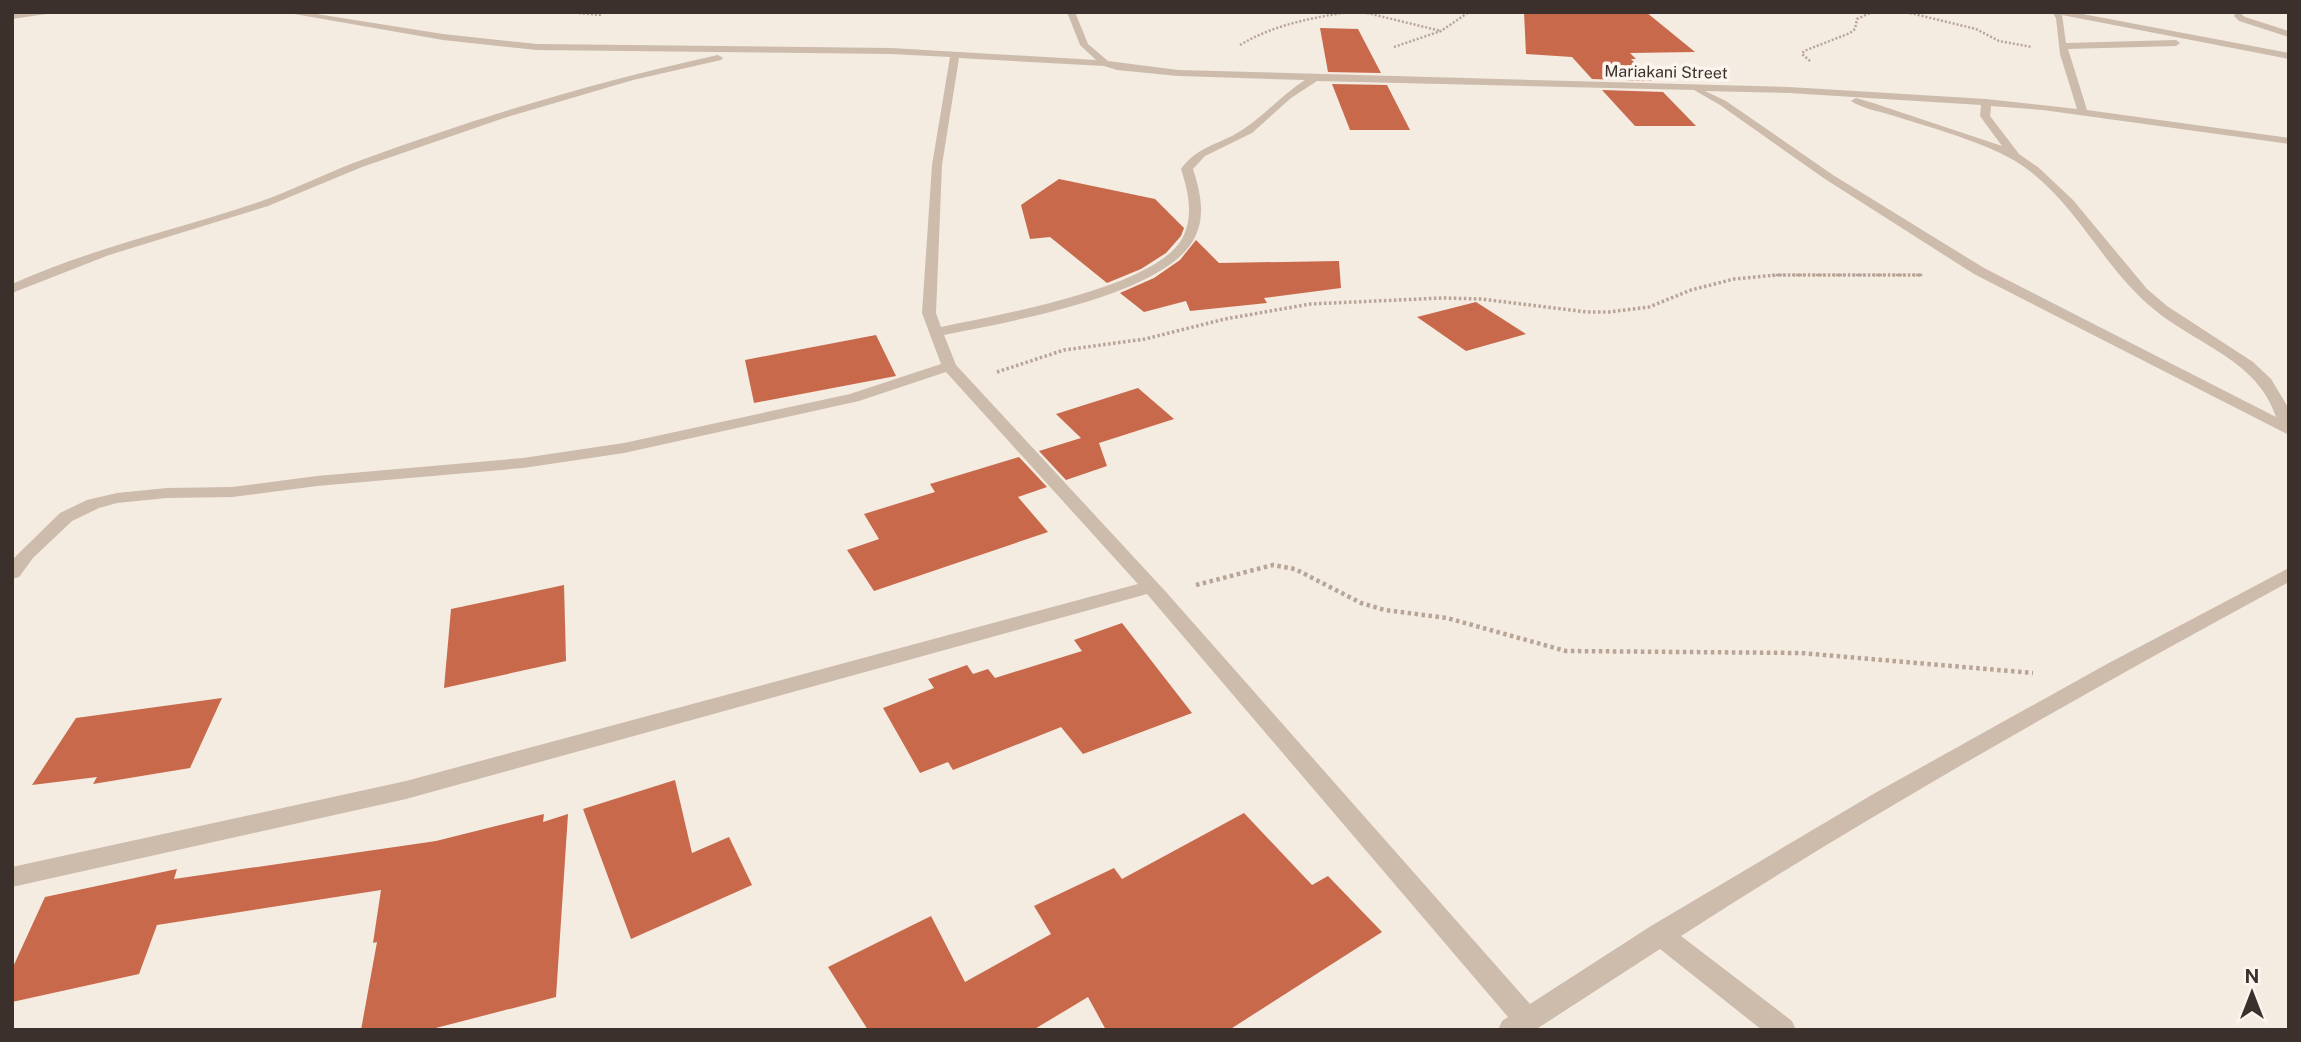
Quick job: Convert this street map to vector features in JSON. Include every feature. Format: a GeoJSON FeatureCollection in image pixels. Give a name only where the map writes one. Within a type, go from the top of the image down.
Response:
{"type":"FeatureCollection","features":[{"type":"Feature","properties":{"kind":"street"},"geometry":{"type":"LineString","coordinates":[[12,17],[56,12]]}},
{"type":"Feature","properties":{"kind":"street"},"geometry":{"type":"LineString","coordinates":[[287,12],[443,37],[537,47],[763,49]]}},
{"type":"Feature","properties":{"kind":"street"},"geometry":{"type":"LineString","coordinates":[[1071,12],[1084,46],[1104,63]]}},
{"type":"Feature","properties":{"kind":"street"},"geometry":{"type":"LineString","coordinates":[[2057,12],[2070,78],[2079,96],[2083,113]]}},
{"type":"Feature","properties":{"kind":"street"},"geometry":{"type":"LineString","coordinates":[[2057,12],[2289,56]]}},
{"type":"Feature","properties":{"kind":"street"},"geometry":{"type":"LineString","coordinates":[[2241,12],[2238,16],[2242,19],[2289,34]]}},
{"type":"Feature","properties":{"kind":"street"},"geometry":{"type":"LineString","coordinates":[[2065,47],[2201,40]]}},
{"type":"Feature","properties":{"kind":"street"},"geometry":{"type":"LineString","coordinates":[[12,289],[86,258],[265,203],[369,160],[532,105],[674,67],[763,49]]}},
{"type":"Feature","properties":{"kind":"street","name":"Mariakani Street"},"geometry":{"type":"LineString","coordinates":[[763,49],[955,54],[1104,63],[1117,67],[1191,73],[1823,92],[1986,102],[2289,141]]}},
{"type":"Feature","properties":{"kind":"street"},"geometry":{"type":"LineString","coordinates":[[955,54],[934,193],[929,313],[949,366],[1155,591],[1519,1025],[1660,934],[1826,833],[2097,678],[2289,574]]}},
{"type":"Feature","properties":{"kind":"street"},"geometry":{"type":"LineString","coordinates":[[935,332],[1059,304],[1144,278],[1168,263],[1185,245],[1195,222],[1195,189],[1188,169],[1192,161],[1210,148],[1248,132],[1287,96],[1315,78]]}},
{"type":"Feature","properties":{"kind":"street"},"geometry":{"type":"LineString","coordinates":[[1684,88],[1709,94],[1914,233],[1979,271],[2288,430]]}},
{"type":"Feature","properties":{"kind":"street"},"geometry":{"type":"LineString","coordinates":[[1823,92],[1892,111],[2016,156]]}},
{"type":"Feature","properties":{"kind":"street"},"geometry":{"type":"LineString","coordinates":[[1986,102],[1985,117],[2016,156],[2051,182],[2067,199],[2107,253],[2144,294],[2166,312],[2226,348],[2269,385],[2284,408],[2288,430]]}},
{"type":"Feature","properties":{"kind":"street"},"geometry":{"type":"LineString","coordinates":[[12,573],[27,554],[66,517],[93,504],[117,498],[167,493],[232,492],[317,481],[523,463],[624,448],[843,401],[908,382],[949,366]]}},
{"type":"Feature","properties":{"kind":"street"},"geometry":{"type":"LineString","coordinates":[[12,877],[406,790],[1155,591]]}},
{"type":"Feature","properties":{"kind":"street"},"geometry":{"type":"LineString","coordinates":[[1660,934],[1783,1030]]}},
{"type":"Feature","properties":{"kind":"path"},"geometry":{"type":"LineString","coordinates":[[1191,73],[1227,55],[1255,36],[1308,18],[1348,12]]}},
{"type":"Feature","properties":{"kind":"path"},"geometry":{"type":"LineString","coordinates":[[1363,12],[1440,31]]}},
{"type":"Feature","properties":{"kind":"path"},"geometry":{"type":"LineString","coordinates":[[1856,94],[1802,54],[1817,44],[1850,33],[1855,29],[1857,19],[1872,12]]}},
{"type":"Feature","properties":{"kind":"path"},"geometry":{"type":"LineString","coordinates":[[1906,12],[1976,29],[2011,44],[2065,47]]}},
{"type":"Feature","properties":{"kind":"path"},"geometry":{"type":"LineString","coordinates":[[967,386],[1024,361],[1064,350],[1144,339],[1225,319],[1310,304],[1455,298],[1609,312],[1649,307],[1690,290],[1734,279],[1777,275],[1937,275],[1979,271]]}},
{"type":"Feature","properties":{"kind":"path"},"geometry":{"type":"LineString","coordinates":[[1155,591],[1273,565],[1295,569],[1373,606],[1466,623],[1566,651],[1801,653],[2097,678]]}},
{"type":"Feature","properties":{"kind":"building"},"geometry":{"type":"Polygon","coordinates":[[[1524,12],[1646,12],[1695,52],[1630,53],[1636,59],[1631,59],[1652,81],[1592,79],[1572,57],[1526,54],[1524,12]]]}},
{"type":"Feature","properties":{"kind":"building"},"geometry":{"type":"Polygon","coordinates":[[[1320,28],[1358,29],[1381,73],[1328,72],[1320,28]]]}},
{"type":"Feature","properties":{"kind":"building"},"geometry":{"type":"Polygon","coordinates":[[[1332,84],[1387,85],[1410,130],[1350,130],[1332,84]]]}},
{"type":"Feature","properties":{"kind":"building"},"geometry":{"type":"Polygon","coordinates":[[[1602,90],[1663,92],[1696,126],[1635,126],[1602,90]]]}},
{"type":"Feature","properties":{"kind":"building"},"geometry":{"type":"Polygon","coordinates":[[[1059,179],[1155,199],[1184,228],[1181,236],[1166,253],[1141,269],[1107,283],[1050,237],[1030,239],[1021,205],[1059,179]]]}},
{"type":"Feature","properties":{"kind":"building"},"geometry":{"type":"Polygon","coordinates":[[[1196,240],[1219,263],[1339,261],[1341,288],[1264,298],[1267,303],[1190,311],[1186,301],[1144,312],[1120,293],[1154,278],[1180,260],[1196,240]]]}},
{"type":"Feature","properties":{"kind":"building"},"geometry":{"type":"Polygon","coordinates":[[[1476,302],[1526,334],[1466,351],[1417,317],[1476,302]]]}},
{"type":"Feature","properties":{"kind":"building"},"geometry":{"type":"Polygon","coordinates":[[[876,335],[896,376],[754,403],[745,360],[876,335]]]}},
{"type":"Feature","properties":{"kind":"building"},"geometry":{"type":"Polygon","coordinates":[[[1138,388],[1174,419],[1099,443],[1107,466],[1066,480],[1039,451],[1081,438],[1056,414],[1138,388]]]}},
{"type":"Feature","properties":{"kind":"building"},"geometry":{"type":"Polygon","coordinates":[[[1019,457],[1047,487],[1018,497],[1048,532],[874,591],[847,550],[879,539],[864,514],[935,492],[930,484],[1019,457]]]}},
{"type":"Feature","properties":{"kind":"building"},"geometry":{"type":"Polygon","coordinates":[[[564,585],[566,661],[444,688],[451,609],[564,585]]]}},
{"type":"Feature","properties":{"kind":"building"},"geometry":{"type":"Polygon","coordinates":[[[1122,623],[1192,713],[1083,754],[1061,727],[953,770],[948,762],[920,773],[883,708],[934,688],[928,679],[967,665],[973,674],[988,669],[995,678],[1082,651],[1074,640],[1122,623]]]}},
{"type":"Feature","properties":{"kind":"building"},"geometry":{"type":"Polygon","coordinates":[[[222,698],[190,768],[93,784],[97,777],[32,785],[76,718],[222,698]]]}},
{"type":"Feature","properties":{"kind":"building"},"geometry":{"type":"Polygon","coordinates":[[[675,780],[692,853],[729,837],[752,885],[631,939],[583,809],[675,780]]]}},
{"type":"Feature","properties":{"kind":"building"},"geometry":{"type":"Polygon","coordinates":[[[1244,813],[1312,885],[1328,876],[1382,932],[1229,1030],[1106,1030],[1088,997],[1033,1030],[868,1030],[828,967],[931,916],[965,982],[1051,934],[1034,906],[1114,868],[1122,879],[1244,813]]]}},
{"type":"Feature","properties":{"kind":"building"},"geometry":{"type":"Polygon","coordinates":[[[544,814],[543,822],[568,814],[556,997],[428,1030],[361,1030],[377,942],[373,943],[381,890],[157,925],[139,974],[12,1002],[12,969],[45,897],[177,869],[174,879],[436,841],[544,814]]]}}]}
